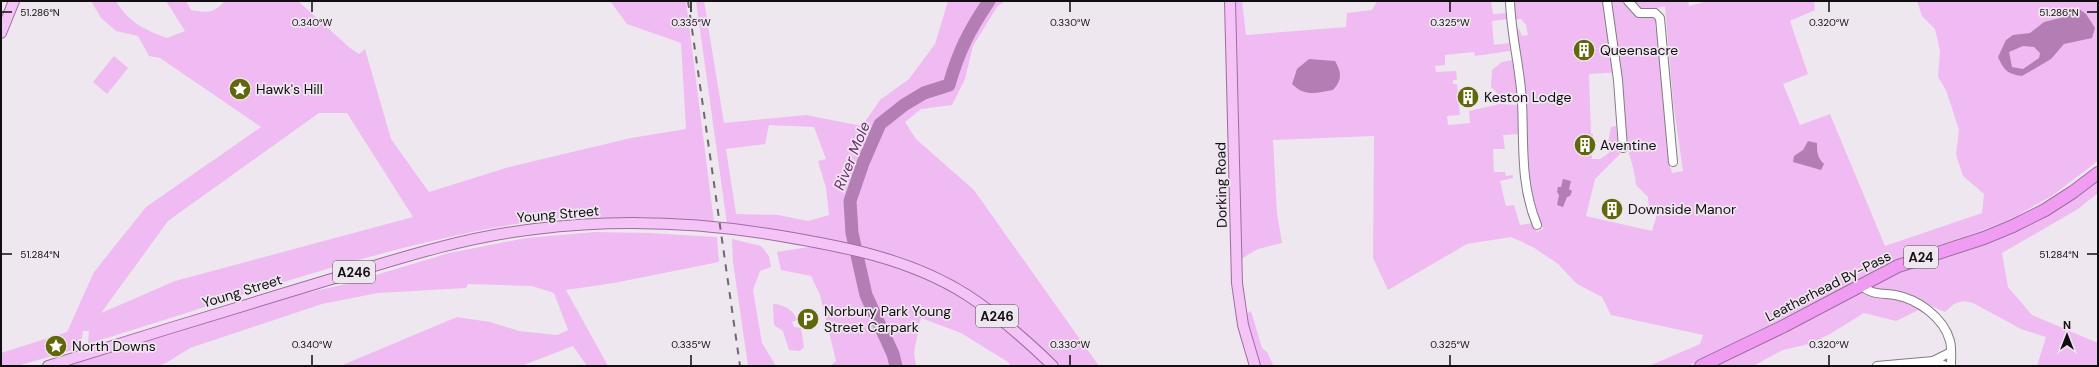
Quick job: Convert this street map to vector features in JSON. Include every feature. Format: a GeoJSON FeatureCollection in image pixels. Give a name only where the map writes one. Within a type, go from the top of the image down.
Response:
{"type":"FeatureCollection","features":[{"type":"Feature","properties":{"kind":"highway","name":"Leatherhead By-Pass"},"geometry":{"type":"LineString","coordinates":[[1701,366],[1784,326],[1861,285],[1915,259],[1984,238],[2013,226],[2067,196],[2098,172]]}},
{"type":"Feature","properties":{"kind":"main road"},"geometry":{"type":"LineString","coordinates":[[1,33],[14,1]]}},
{"type":"Feature","properties":{"kind":"main road","name":"Dorking Road"},"geometry":{"type":"LineString","coordinates":[[1230,1],[1238,296],[1243,325],[1255,366]]}},
{"type":"Feature","properties":{"kind":"main road","name":"Young Street"},"geometry":{"type":"LineString","coordinates":[[48,366],[424,251],[501,234],[622,223],[669,224],[750,231],[821,243],[893,260],[934,277],[965,293],[1009,326],[1053,366]]}},
{"type":"Feature","properties":{"kind":"street"},"geometry":{"type":"LineString","coordinates":[[1510,1],[1522,101],[1523,169],[1529,198],[1537,224]]}},
{"type":"Feature","properties":{"kind":"street"},"geometry":{"type":"LineString","coordinates":[[1607,1],[1617,67],[1623,148]]}},
{"type":"Feature","properties":{"kind":"street"},"geometry":{"type":"LineString","coordinates":[[1628,1],[1639,13],[1655,13],[1660,18],[1673,162]]}},
{"type":"Feature","properties":{"kind":"street"},"geometry":{"type":"LineString","coordinates":[[1861,285],[1866,290],[1873,293],[1908,298],[1930,312],[1946,330],[1951,352],[1951,366]]}},
{"type":"Feature","properties":{"kind":"street"},"geometry":{"type":"LineString","coordinates":[[1877,366],[1933,361],[1951,352]]}},
{"type":"Feature","properties":{"kind":"street"},"geometry":{"type":"LineString","coordinates":[[1933,361],[1946,366]]}},
{"type":"Feature","properties":{"kind":"shaded area"},"geometry":{"type":"Polygon","coordinates":[[[91,1],[116,1],[126,15],[132,20],[151,32],[167,38],[185,31],[166,1],[186,1],[191,10],[210,12],[225,1],[298,1],[350,48],[359,54],[365,49],[391,139],[429,192],[509,167],[631,138],[686,129],[681,43],[627,24],[610,1],[686,1],[714,222],[641,217],[589,218],[581,211],[570,212],[564,217],[503,226],[383,253],[264,288],[88,344],[89,331],[83,331],[80,348],[17,366],[1,366],[1,353],[67,332],[94,272],[146,207],[261,127],[160,58],[149,56],[138,36],[116,31],[101,18],[91,1]],[[319,113],[168,221],[101,313],[175,281],[413,217],[347,113],[319,113]]]}},
{"type":"Feature","properties":{"kind":"shaded area"},"geometry":{"type":"Polygon","coordinates":[[[696,1],[704,1],[724,123],[806,115],[862,126],[880,100],[909,79],[935,44],[948,1],[1005,1],[997,7],[973,46],[965,79],[952,105],[921,109],[905,122],[916,139],[974,190],[1099,366],[1011,366],[1008,362],[961,333],[921,318],[914,352],[916,366],[830,366],[836,361],[820,295],[811,276],[781,270],[777,252],[809,247],[802,235],[756,226],[727,224],[696,1]],[[769,125],[765,144],[726,149],[736,214],[778,215],[808,221],[829,215],[826,188],[818,161],[826,159],[814,127],[769,125]]]}},
{"type":"Feature","properties":{"kind":"shaded area"},"geometry":{"type":"Polygon","coordinates":[[[1234,1],[1242,1],[1246,35],[1346,27],[1347,13],[1372,10],[1377,1],[1491,1],[1493,14],[1507,13],[1507,19],[1492,21],[1494,45],[1509,43],[1510,51],[1475,56],[1474,52],[1445,55],[1445,65],[1435,66],[1436,72],[1456,71],[1457,80],[1453,80],[1453,84],[1457,84],[1460,115],[1447,116],[1448,125],[1470,123],[1469,111],[1500,104],[1518,105],[1519,134],[1503,135],[1505,149],[1493,149],[1494,172],[1505,172],[1506,176],[1513,175],[1513,178],[1500,181],[1506,206],[1514,205],[1520,225],[1533,223],[1537,232],[1543,229],[1530,192],[1515,28],[1519,29],[1522,36],[1528,35],[1526,25],[1521,19],[1514,19],[1514,1],[1688,1],[1689,6],[1708,1],[1814,1],[1815,10],[1790,21],[1808,74],[1783,84],[1800,125],[1830,114],[1885,246],[1982,213],[1984,194],[1963,176],[1956,154],[1959,130],[1946,90],[1938,77],[1940,51],[1935,29],[1922,16],[1917,1],[2098,1],[2098,161],[2053,195],[2013,218],[1978,232],[1893,260],[1844,287],[1688,366],[1649,366],[1700,344],[1703,335],[1611,315],[1602,297],[1577,284],[1558,264],[1533,247],[1511,237],[1467,244],[1388,290],[1373,258],[1374,136],[1273,140],[1277,213],[1282,243],[1258,249],[1241,259],[1234,1]],[[1665,6],[1658,8],[1655,28],[1658,31],[1669,161],[1672,173],[1683,171],[1673,101],[1665,6]],[[1621,72],[1589,74],[1591,134],[1593,134],[1593,139],[1591,140],[1592,159],[1600,159],[1609,153],[1608,143],[1611,127],[1616,126],[1620,154],[1595,179],[1586,216],[1652,231],[1657,214],[1649,212],[1648,197],[1636,185],[1625,137],[1621,72]]]}},
{"type":"Feature","properties":{"kind":"shaded area"},"geometry":{"type":"Polygon","coordinates":[[[2079,9],[2086,14],[2095,28],[2092,38],[2064,44],[2051,59],[2022,76],[2009,73],[2004,68],[1998,57],[2006,40],[2013,35],[2030,33],[2044,22],[2064,17],[2079,9]],[[2023,46],[2009,52],[2012,67],[2023,69],[2039,58],[2040,53],[2034,47],[2023,46]]]}},
{"type":"Feature","properties":{"kind":"shaded area"},"geometry":{"type":"Polygon","coordinates":[[[114,56],[128,68],[107,94],[93,82],[114,56]]]}},
{"type":"Feature","properties":{"kind":"shaded area"},"geometry":{"type":"Polygon","coordinates":[[[1309,59],[1335,61],[1339,69],[1340,76],[1338,83],[1333,90],[1311,93],[1302,91],[1292,84],[1297,69],[1309,59]]]}},
{"type":"Feature","properties":{"kind":"shaded area"},"geometry":{"type":"Polygon","coordinates":[[[1512,60],[1518,98],[1500,96],[1491,87],[1492,70],[1502,62],[1512,60]]]}},
{"type":"Feature","properties":{"kind":"shaded area"},"geometry":{"type":"Polygon","coordinates":[[[1808,141],[1817,143],[1818,154],[1824,164],[1821,170],[1793,162],[1794,156],[1803,150],[1808,141]]]}},
{"type":"Feature","properties":{"kind":"shaded area"},"geometry":{"type":"Polygon","coordinates":[[[1563,179],[1571,181],[1569,189],[1572,191],[1570,196],[1567,197],[1563,207],[1557,205],[1559,195],[1557,192],[1558,187],[1561,187],[1563,179]]]}},
{"type":"Feature","properties":{"kind":"shaded area"},"geometry":{"type":"Polygon","coordinates":[[[2098,181],[2098,193],[2078,209],[2002,253],[2008,287],[2032,315],[2098,343],[2098,366],[2037,366],[2046,337],[2021,329],[1973,303],[1963,301],[1954,304],[1945,312],[1929,305],[1896,321],[1864,313],[1830,334],[1809,344],[1783,350],[1753,366],[1712,366],[1910,265],[2036,221],[2074,199],[2098,181]]]}},
{"type":"Feature","properties":{"kind":"shaded area"},"geometry":{"type":"Polygon","coordinates":[[[595,232],[650,233],[717,237],[719,262],[614,283],[566,290],[608,366],[587,366],[573,346],[521,366],[340,366],[457,317],[490,322],[519,331],[557,335],[568,330],[554,293],[532,286],[468,284],[466,288],[378,293],[322,304],[190,348],[166,363],[157,366],[66,366],[292,296],[346,284],[449,253],[526,238],[595,232]]]}},
{"type":"Feature","properties":{"kind":"shaded area"},"geometry":{"type":"Polygon","coordinates":[[[732,239],[761,246],[769,256],[771,267],[760,271],[753,290],[762,343],[776,366],[748,366],[733,262],[732,239]]]}},
{"type":"Feature","properties":{"kind":"shaded area"},"geometry":{"type":"Polygon","coordinates":[[[773,304],[781,305],[791,311],[796,317],[797,320],[792,322],[794,327],[801,328],[804,347],[800,351],[789,350],[783,331],[774,325],[773,304]]]}},
{"type":"Feature","properties":{"kind":"shaded area"},"geometry":{"type":"Polygon","coordinates":[[[1251,311],[1262,348],[1267,352],[1273,365],[1278,366],[1259,366],[1245,314],[1251,311]]]}},
{"type":"Feature","properties":{"kind":"waterway","name":"River Mole"},"geometry":{"type":"LineString","coordinates":[[896,366],[893,354],[866,295],[852,233],[850,201],[863,163],[880,124],[904,105],[924,93],[949,85],[965,41],[989,1]]}},
{"type":"Feature","properties":{"kind":"railway"},"geometry":{"type":"LineString","coordinates":[[688,1],[740,366]]}},
{"type":"Feature","properties":{"kind":"place","name":"Queensacre"},"geometry":{"type":"Point","coordinates":[1584,50]}},
{"type":"Feature","properties":{"kind":"place","name":"Hawk's Hill"},"geometry":{"type":"Point","coordinates":[240,89]}},
{"type":"Feature","properties":{"kind":"place","name":"Keston Lodge"},"geometry":{"type":"Point","coordinates":[1468,97]}},
{"type":"Feature","properties":{"kind":"place","name":"Aventine"},"geometry":{"type":"Point","coordinates":[1585,145]}},
{"type":"Feature","properties":{"kind":"place","name":"Downside Manor"},"geometry":{"type":"Point","coordinates":[1612,209]}},
{"type":"Feature","properties":{"kind":"place","name":"Norbury Park Young Street Carpark"},"geometry":{"type":"Point","coordinates":[808,319]}},
{"type":"Feature","properties":{"kind":"place","name":"North Downs"},"geometry":{"type":"Point","coordinates":[56,346]}}]}
